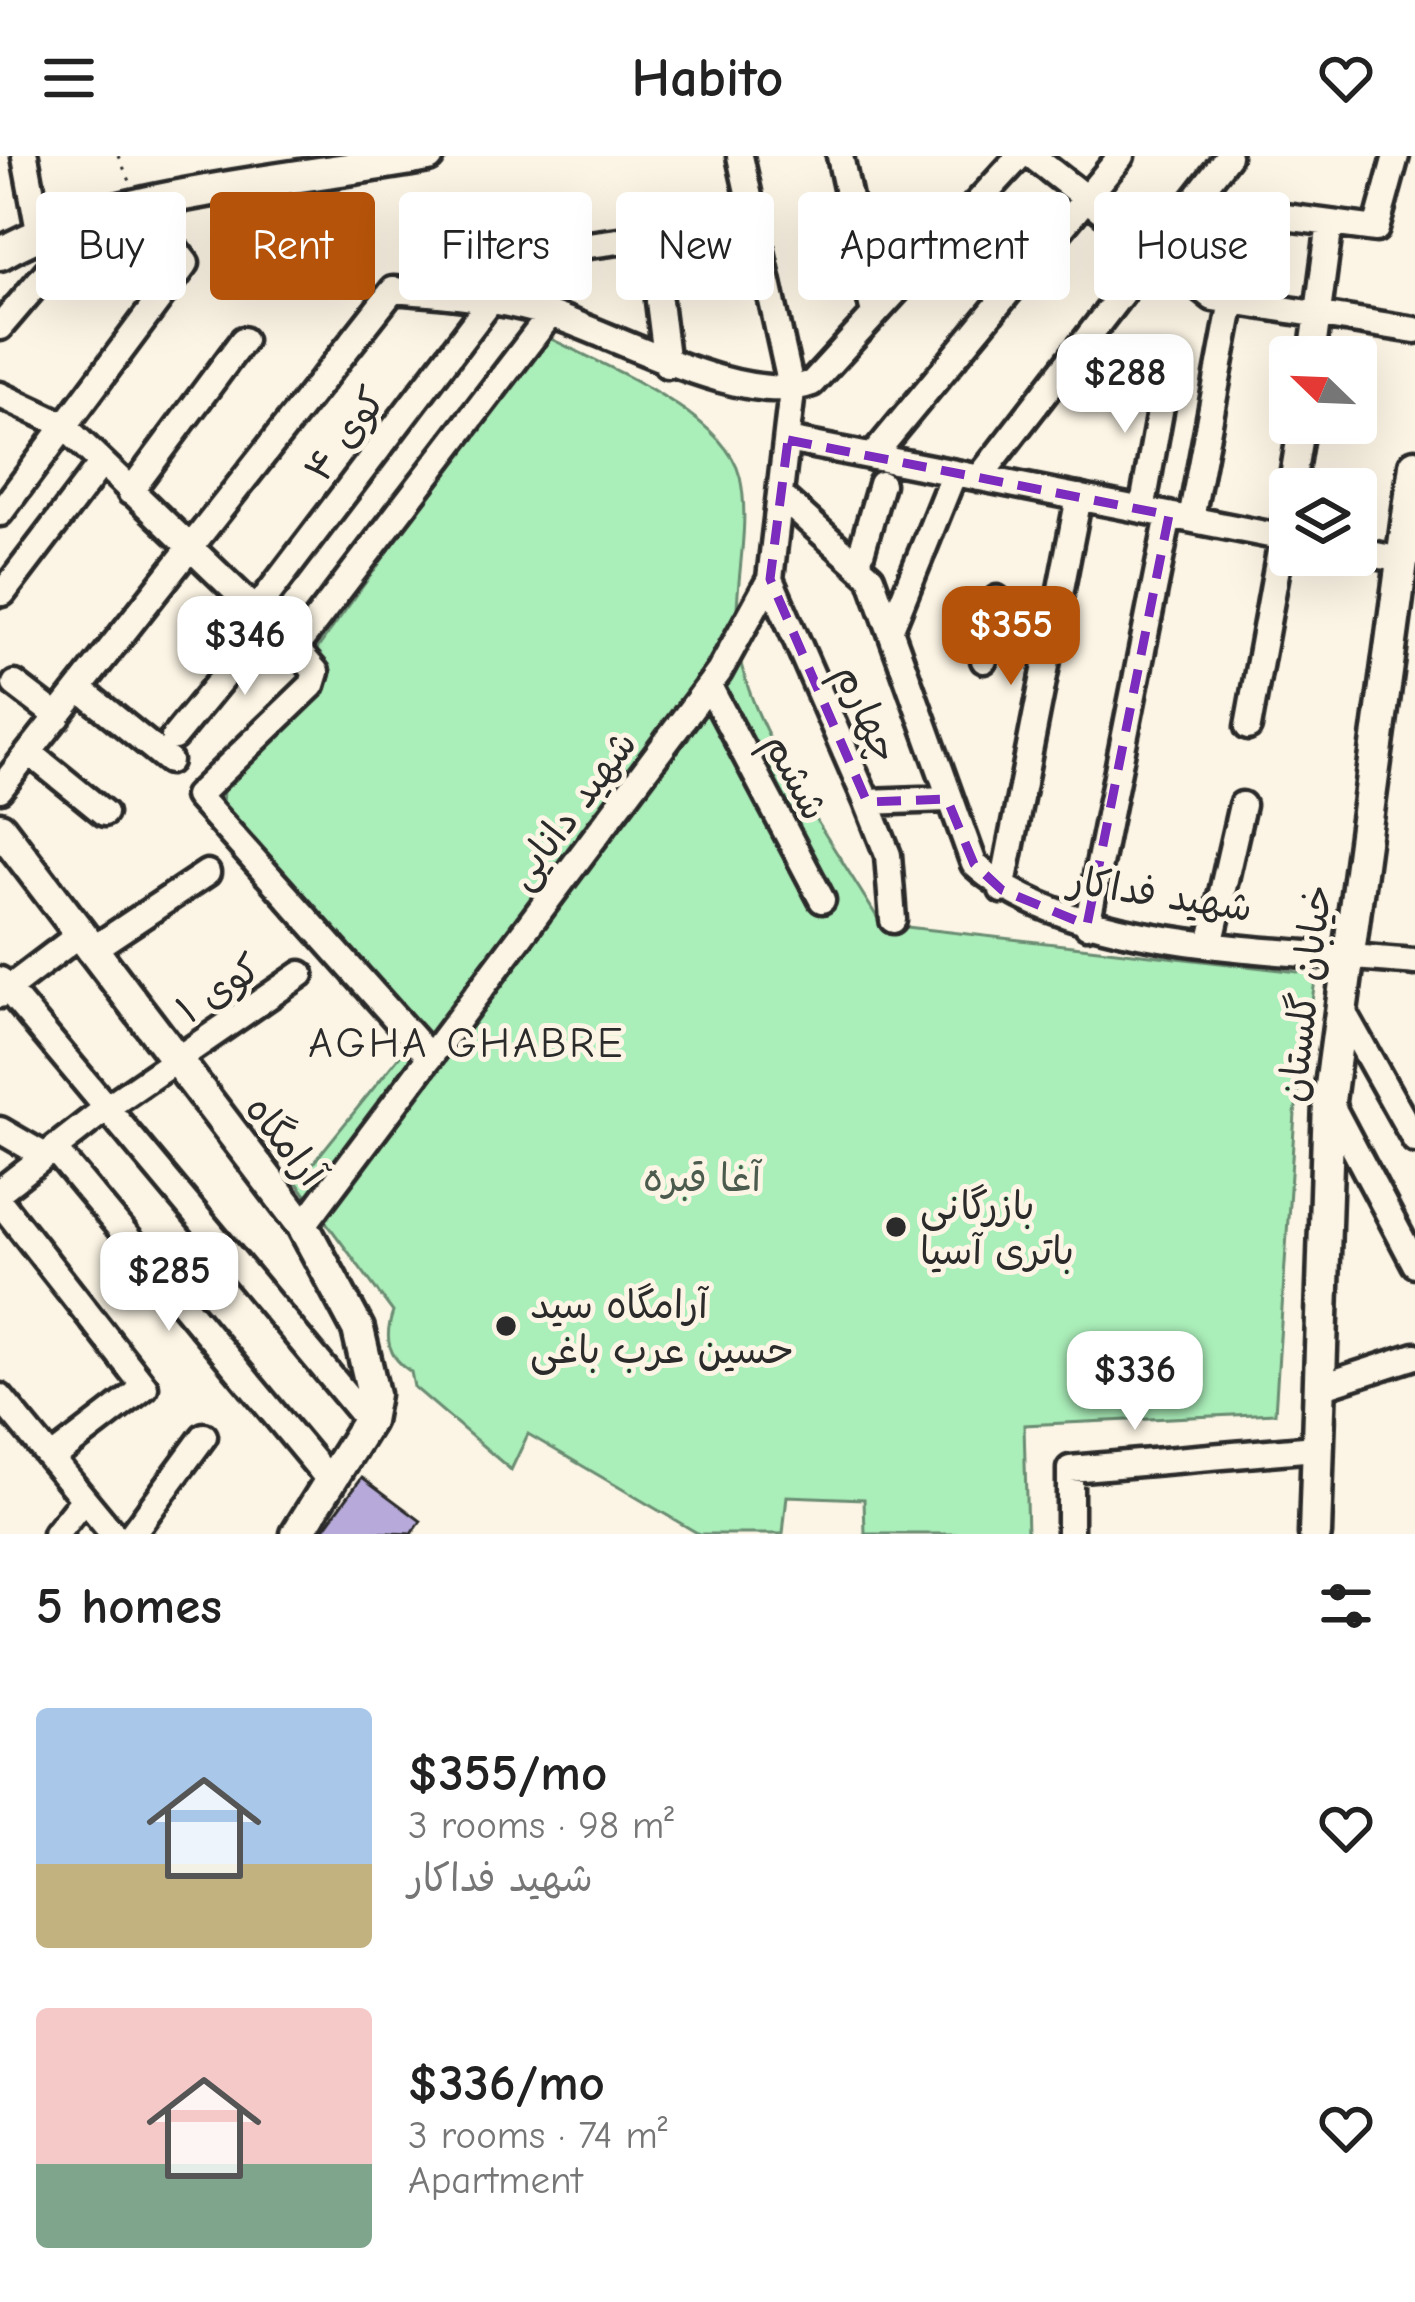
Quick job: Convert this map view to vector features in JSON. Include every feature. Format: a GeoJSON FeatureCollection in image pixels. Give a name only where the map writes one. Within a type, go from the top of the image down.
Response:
{"type":"FeatureCollection","features":[{"type":"Feature","properties":{"kind":"main road"},"geometry":{"type":"LineString","coordinates":[[186,196],[313,167],[428,156]]}},
{"type":"Feature","properties":{"kind":"main road"},"geometry":{"type":"LineString","coordinates":[[0,254],[36,233]]}},
{"type":"Feature","properties":{"kind":"main road","name":"خیابان گلستان"},"geometry":{"type":"LineString","coordinates":[[1315,1534],[1329,1101],[1415,465]]}},
{"type":"Feature","properties":{"kind":"main road","name":"آرامگاه"},"geometry":{"type":"LineString","coordinates":[[0,827],[303,1226],[358,1329],[373,1394],[368,1421]]}},
{"type":"Feature","properties":{"kind":"main road"},"geometry":{"type":"LineString","coordinates":[[297,1534],[368,1421]]}},
{"type":"Feature","properties":{"kind":"street"},"geometry":{"type":"LineString","coordinates":[[25,156],[36,215]]}},
{"type":"Feature","properties":{"kind":"street","name":"شهید دانایی"},"geometry":{"type":"LineString","coordinates":[[740,156],[748,192]]}},
{"type":"Feature","properties":{"kind":"street"},"geometry":{"type":"LineString","coordinates":[[840,156],[874,314]]}},
{"type":"Feature","properties":{"kind":"street"},"geometry":{"type":"LineString","coordinates":[[479,300],[550,315],[667,365],[792,391],[812,383],[1020,156]]}},
{"type":"Feature","properties":{"kind":"street"},"geometry":{"type":"LineString","coordinates":[[1032,156],[1094,204]]}},
{"type":"Feature","properties":{"kind":"street"},"geometry":{"type":"LineString","coordinates":[[872,457],[1121,156]]}},
{"type":"Feature","properties":{"kind":"street"},"geometry":{"type":"LineString","coordinates":[[1198,192],[1228,156]]}},
{"type":"Feature","properties":{"kind":"street"},"geometry":{"type":"LineString","coordinates":[[1290,218],[1376,229],[1396,156]]}},
{"type":"Feature","properties":{"kind":"street"},"geometry":{"type":"LineString","coordinates":[[1316,336],[1330,223]]}},
{"type":"Feature","properties":{"kind":"street"},"geometry":{"type":"LineString","coordinates":[[0,327],[36,285]]}},
{"type":"Feature","properties":{"kind":"street"},"geometry":{"type":"LineString","coordinates":[[0,789],[393,290],[399,290]]}},
{"type":"Feature","properties":{"kind":"street"},"geometry":{"type":"LineString","coordinates":[[0,513],[158,300]]}},
{"type":"Feature","properties":{"kind":"street","name":"شهید دانایی"},"geometry":{"type":"LineString","coordinates":[[303,1226],[709,686],[770,579],[792,391],[771,300]]}},
{"type":"Feature","properties":{"kind":"street"},"geometry":{"type":"LineString","coordinates":[[892,626],[967,475],[1109,300]]}},
{"type":"Feature","properties":{"kind":"street"},"geometry":{"type":"LineString","coordinates":[[1226,300],[1415,330]]}},
{"type":"Feature","properties":{"kind":"street"},"geometry":{"type":"LineString","coordinates":[[659,301],[667,365]]}},
{"type":"Feature","properties":{"kind":"street"},"geometry":{"type":"LineString","coordinates":[[1088,925],[1232,301]]}},
{"type":"Feature","properties":{"kind":"street","name":"کوی ۴"},"geometry":{"type":"LineString","coordinates":[[81,690],[172,749],[262,616],[490,302]]}},
{"type":"Feature","properties":{"kind":"street"},"geometry":{"type":"LineString","coordinates":[[295,648],[550,315]]}},
{"type":"Feature","properties":{"kind":"street"},"geometry":{"type":"LineString","coordinates":[[130,492],[243,340]]}},
{"type":"Feature","properties":{"kind":"street"},"geometry":{"type":"LineString","coordinates":[[1142,510],[1167,373]]}},
{"type":"Feature","properties":{"kind":"street"},"geometry":{"type":"LineString","coordinates":[[0,395],[62,424],[316,672],[312,685],[196,796],[430,1057]]}},
{"type":"Feature","properties":{"kind":"street"},"geometry":{"type":"LineString","coordinates":[[788,440],[1269,534]]}},
{"type":"Feature","properties":{"kind":"street"},"geometry":{"type":"LineString","coordinates":[[3,593],[101,464]]}},
{"type":"Feature","properties":{"kind":"street"},"geometry":{"type":"LineString","coordinates":[[859,560],[881,484]]}},
{"type":"Feature","properties":{"kind":"street","name":"شهید فداکار"},"geometry":{"type":"LineString","coordinates":[[782,496],[859,560],[892,626],[947,799],[974,864],[1002,890],[1088,925],[1415,962]]}},
{"type":"Feature","properties":{"kind":"street"},"geometry":{"type":"LineString","coordinates":[[1002,890],[1079,497]]}},
{"type":"Feature","properties":{"kind":"street"},"geometry":{"type":"LineString","coordinates":[[1377,555],[1401,560]]}},
{"type":"Feature","properties":{"kind":"street"},"geometry":{"type":"LineString","coordinates":[[1248,727],[1279,576]]}},
{"type":"Feature","properties":{"kind":"street","name":"چهارم"},"geometry":{"type":"LineString","coordinates":[[770,579],[868,802],[947,799]]}},
{"type":"Feature","properties":{"kind":"street"},"geometry":{"type":"LineString","coordinates":[[984,660],[998,599]]}},
{"type":"Feature","properties":{"kind":"street"},"geometry":{"type":"LineString","coordinates":[[992,625],[1052,633]]}},
{"type":"Feature","properties":{"kind":"street"},"geometry":{"type":"LineString","coordinates":[[15,684],[58,717]]}},
{"type":"Feature","properties":{"kind":"street","name":"ششم"},"geometry":{"type":"LineString","coordinates":[[709,686],[822,900]]}},
{"type":"Feature","properties":{"kind":"street"},"geometry":{"type":"LineString","coordinates":[[30,753],[104,813]]}},
{"type":"Feature","properties":{"kind":"street"},"geometry":{"type":"LineString","coordinates":[[868,802],[888,855],[893,920]]}},
{"type":"Feature","properties":{"kind":"street"},"geometry":{"type":"LineString","coordinates":[[1211,941],[1242,805]]}},
{"type":"Feature","properties":{"kind":"street"},"geometry":{"type":"LineString","coordinates":[[207,873],[2,988],[109,1106],[368,1421]]}},
{"type":"Feature","properties":{"kind":"street","name":"کوی ۱"},"geometry":{"type":"LineString","coordinates":[[0,1191],[109,1106],[302,974]]}},
{"type":"Feature","properties":{"kind":"street"},"geometry":{"type":"LineString","coordinates":[[1339,1006],[1415,1140]]}},
{"type":"Feature","properties":{"kind":"street"},"geometry":{"type":"LineString","coordinates":[[1329,1101],[1415,1264]]}},
{"type":"Feature","properties":{"kind":"street"},"geometry":{"type":"LineString","coordinates":[[0,1130],[50,1152],[330,1481]]}},
{"type":"Feature","properties":{"kind":"street"},"geometry":{"type":"LineString","coordinates":[[0,1202],[145,1387],[51,1459]]}},
{"type":"Feature","properties":{"kind":"street"},"geometry":{"type":"LineString","coordinates":[[1319,1387],[1415,1355]]}},
{"type":"Feature","properties":{"kind":"street"},"geometry":{"type":"LineString","coordinates":[[0,1397],[113,1534]]}},
{"type":"Feature","properties":{"kind":"street"},"geometry":{"type":"LineString","coordinates":[[132,1534],[204,1436]]}},
{"type":"Feature","properties":{"kind":"street"},"geometry":{"type":"LineString","coordinates":[[1070,1534],[1070,1469],[1316,1448]]}},
{"type":"Feature","properties":{"kind":"street"},"geometry":{"type":"LineString","coordinates":[[56,1534],[84,1499]]}},
{"type":"Feature","properties":{"kind":"path"},"geometry":{"type":"LineString","coordinates":[[118,156],[135,192]]}},
{"type":"Feature","properties":{"kind":"highlighted area"},"geometry":{"type":"Polygon","coordinates":[[[788,440],[1169,515],[1087,925],[1002,890],[974,864],[947,799],[867,802],[770,579],[788,440]]]}},
{"type":"Feature","properties":{"kind":"green space","name":"آغا قبره"},"geometry":{"type":"Polygon","coordinates":[[[545,336],[686,411],[730,454],[743,499],[737,637],[749,691],[781,759],[881,924],[1316,974],[1295,1114],[1275,1413],[1024,1425],[1027,1534],[865,1534],[864,1499],[787,1496],[783,1534],[699,1534],[528,1434],[511,1470],[414,1387],[411,1372],[390,1346],[393,1312],[297,1183],[422,1028],[222,806],[223,790],[314,695],[325,673],[317,649],[545,336]]]}},
{"type":"Feature","properties":{"kind":"building"},"geometry":{"type":"Polygon","coordinates":[[[362,1477],[421,1521],[412,1534],[323,1530],[362,1477]]]}},
{"type":"Feature","properties":{"kind":"place","name":"بازرگانی باتری آسیا"},"geometry":{"type":"Point","coordinates":[896,1227]}},
{"type":"Feature","properties":{"kind":"place","name":"آرامگاه سید حسین عرب باغی"},"geometry":{"type":"Point","coordinates":[506,1326]}},
{"type":"Feature","properties":{"kind":"district","name":"AGHA GHABRE"},"geometry":{"type":"Point","coordinates":[467,1042]}}]}
